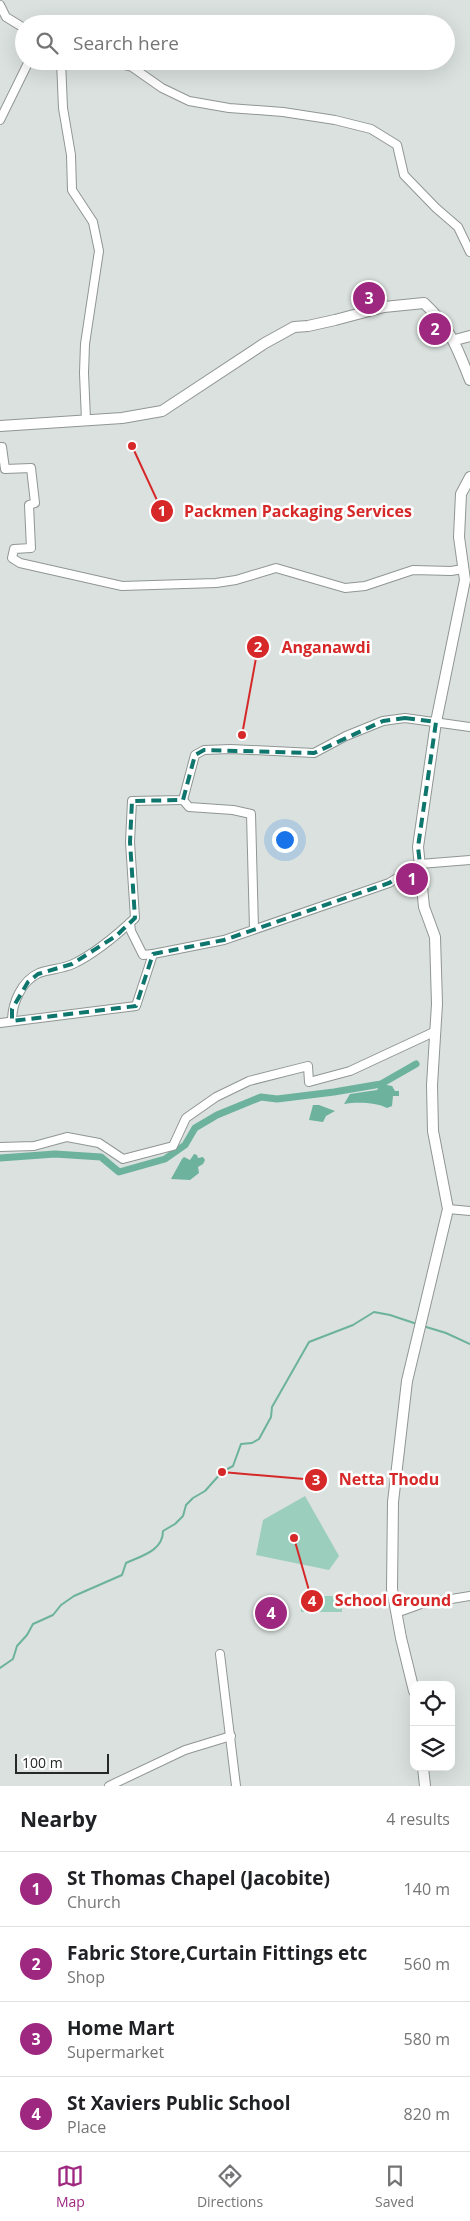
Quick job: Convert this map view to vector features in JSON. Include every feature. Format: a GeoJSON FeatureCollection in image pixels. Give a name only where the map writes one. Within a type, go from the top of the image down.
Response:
{"type":"FeatureCollection","features":[{"type":"Feature","properties":{"kind":"main road"},"geometry":{"type":"LineString","coordinates":[[0,426],[122,418],[162,411],[265,343],[294,327],[326,322],[384,307],[424,303],[436,314],[455,340],[470,380]]}},
{"type":"Feature","properties":{"kind":"main road"},"geometry":{"type":"LineString","coordinates":[[455,340],[470,336]]}},
{"type":"Feature","properties":{"kind":"main road"},"geometry":{"type":"LineString","coordinates":[[412,1681],[392,1589],[393,1502],[407,1381],[448,1209],[434,1131],[432,1085],[437,1004],[435,937],[424,907],[418,847],[436,722],[465,580],[458,537],[460,494],[470,477]]}},
{"type":"Feature","properties":{"kind":"main road"},"geometry":{"type":"LineString","coordinates":[[423,1771],[425,1786]]}},
{"type":"Feature","properties":{"kind":"street"},"geometry":{"type":"LineString","coordinates":[[0,5],[3,19],[15,24]]}},
{"type":"Feature","properties":{"kind":"street"},"geometry":{"type":"LineString","coordinates":[[0,120],[25,70]]}},
{"type":"Feature","properties":{"kind":"street"},"geometry":{"type":"LineString","coordinates":[[61,70],[63,108],[71,154],[72,190],[93,222],[99,251],[85,344],[86,420]]}},
{"type":"Feature","properties":{"kind":"street"},"geometry":{"type":"LineString","coordinates":[[136,70],[162,88],[189,101],[230,108],[283,112],[335,120],[371,129],[398,145],[404,175],[436,208],[458,227],[470,252]]}},
{"type":"Feature","properties":{"kind":"street"},"geometry":{"type":"LineString","coordinates":[[0,447],[2,447],[5,470],[31,468],[35,503],[29,506],[31,548],[14,549],[12,558],[20,563],[122,586],[216,583],[236,580],[276,568],[345,588],[365,586],[413,570],[451,571],[463,568]]}},
{"type":"Feature","properties":{"kind":"street"},"geometry":{"type":"LineString","coordinates":[[183,800],[195,755],[204,750],[231,749],[314,753],[346,736],[383,721],[405,718],[470,727]]}},
{"type":"Feature","properties":{"kind":"street"},"geometry":{"type":"LineString","coordinates":[[12,1022],[12,1009],[17,997],[28,982],[38,974],[72,964],[116,936],[135,918],[130,842],[132,801],[183,800]]}},
{"type":"Feature","properties":{"kind":"street"},"geometry":{"type":"LineString","coordinates":[[183,800],[189,807],[233,810],[252,814],[254,929]]}},
{"type":"Feature","properties":{"kind":"street"},"geometry":{"type":"LineString","coordinates":[[130,923],[143,955],[153,954],[224,940],[389,883],[420,864],[470,860]]}},
{"type":"Feature","properties":{"kind":"street"},"geometry":{"type":"LineString","coordinates":[[0,1023],[136,1006],[153,954]]}},
{"type":"Feature","properties":{"kind":"street"},"geometry":{"type":"LineString","coordinates":[[0,1147],[34,1146],[67,1137],[99,1143],[123,1159],[173,1146],[186,1118],[216,1097],[249,1081],[308,1066],[309,1082],[350,1071],[436,1030]]}},
{"type":"Feature","properties":{"kind":"street"},"geometry":{"type":"LineString","coordinates":[[448,1209],[470,1211]]}},
{"type":"Feature","properties":{"kind":"street"},"geometry":{"type":"LineString","coordinates":[[396,1613],[420,1604],[470,1596]]}},
{"type":"Feature","properties":{"kind":"street"},"geometry":{"type":"LineString","coordinates":[[220,1654],[236,1786]]}},
{"type":"Feature","properties":{"kind":"street"},"geometry":{"type":"LineString","coordinates":[[109,1786],[185,1750],[230,1736]]}},
{"type":"Feature","properties":{"kind":"highlighted area"},"geometry":{"type":"Polygon","coordinates":[[[405,718],[436,722],[418,847],[420,864],[389,883],[224,940],[153,954],[136,1006],[12,1021],[12,1009],[28,982],[38,974],[72,964],[116,936],[135,918],[130,842],[132,801],[183,800],[195,755],[204,750],[314,753],[383,721],[405,718]]]}},
{"type":"Feature","properties":{"kind":"shaded area"},"geometry":{"type":"Polygon","coordinates":[[[381,1084],[392,1086],[395,1091],[399,1091],[399,1096],[393,1096],[392,1106],[387,1108],[366,1103],[344,1104],[350,1094],[377,1090],[381,1084]]]}},
{"type":"Feature","properties":{"kind":"shaded area"},"geometry":{"type":"Polygon","coordinates":[[[313,1105],[319,1105],[335,1111],[326,1116],[323,1122],[309,1120],[313,1105]]]}},
{"type":"Feature","properties":{"kind":"shaded area"},"geometry":{"type":"Polygon","coordinates":[[[194,1154],[198,1158],[203,1157],[205,1160],[198,1167],[199,1173],[190,1180],[171,1179],[182,1159],[184,1157],[190,1160],[194,1154]]]}},
{"type":"Feature","properties":{"kind":"shaded area"},"geometry":{"type":"Polygon","coordinates":[[[305,1496],[339,1556],[329,1570],[256,1555],[263,1520],[305,1496]]]}},
{"type":"Feature","properties":{"kind":"shaded area"},"geometry":{"type":"Polygon","coordinates":[[[301,1596],[342,1596],[342,1612],[301,1612],[301,1596]]]}},
{"type":"Feature","properties":{"kind":"waterway"},"geometry":{"type":"LineString","coordinates":[[0,1158],[55,1154],[101,1157],[119,1172],[165,1159],[185,1145],[195,1128],[217,1115],[261,1097],[277,1099],[381,1084],[416,1064]]}},
{"type":"Feature","properties":{"kind":"waterway"},"geometry":{"type":"LineString","coordinates":[[0,1668],[13,1659],[17,1646],[27,1635],[33,1624],[53,1615],[61,1605],[74,1596],[122,1575],[126,1563],[155,1548],[162,1538],[163,1531],[175,1524],[183,1516],[186,1505],[205,1491],[222,1472],[233,1466],[241,1444],[252,1443],[259,1439],[271,1417],[272,1407],[309,1342],[353,1325],[374,1312],[417,1324]]}},
{"type":"Feature","properties":{"kind":"waterway"},"geometry":{"type":"LineString","coordinates":[[423,1326],[446,1333],[470,1344]]}},
{"type":"Feature","properties":{"kind":"place","name":"Home Mart"},"geometry":{"type":"Point","coordinates":[369,298]}},
{"type":"Feature","properties":{"kind":"place","name":"Fabric Store,Curtain Fittings etc"},"geometry":{"type":"Point","coordinates":[435,329]}},
{"type":"Feature","properties":{"kind":"place","name":"Packmen Packaging Services"},"geometry":{"type":"Point","coordinates":[132,446]}},
{"type":"Feature","properties":{"kind":"place","name":"Anganawdi"},"geometry":{"type":"Point","coordinates":[242,735]}},
{"type":"Feature","properties":{"kind":"place","name":"St Thomas Chapel (Jacobite)"},"geometry":{"type":"Point","coordinates":[412,879]}},
{"type":"Feature","properties":{"kind":"place","name":"Netta Thodu"},"geometry":{"type":"Point","coordinates":[222,1472]}},
{"type":"Feature","properties":{"kind":"place","name":"School Ground"},"geometry":{"type":"Point","coordinates":[294,1538]}},
{"type":"Feature","properties":{"kind":"place","name":"St Xaviers Public School"},"geometry":{"type":"Point","coordinates":[271,1613]}}]}
